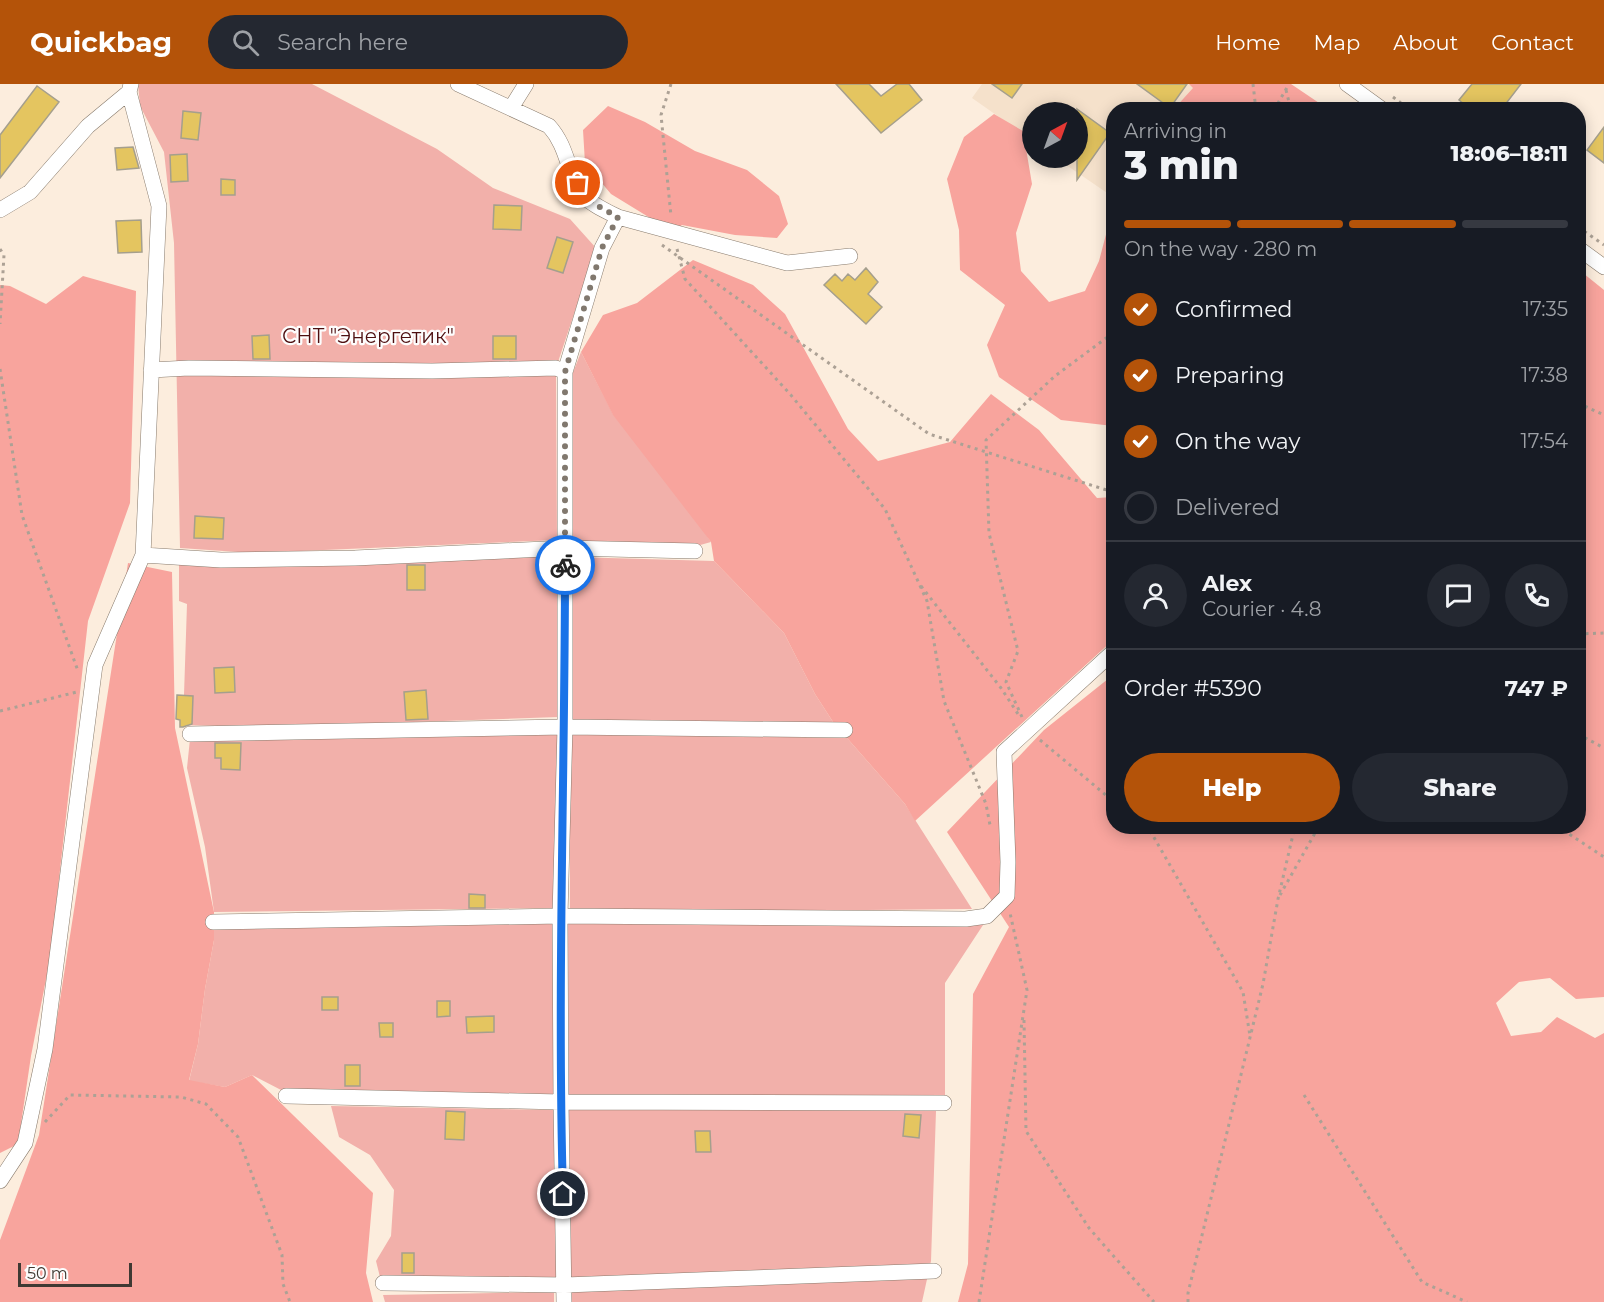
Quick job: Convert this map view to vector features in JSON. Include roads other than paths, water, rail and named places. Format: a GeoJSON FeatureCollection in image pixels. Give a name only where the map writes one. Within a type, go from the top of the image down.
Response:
{"type":"FeatureCollection","features":[{"type":"Feature","properties":{"kind":"street"},"geometry":{"type":"LineString","coordinates":[[458,84],[549,126],[560,137],[583,195],[618,217],[787,263],[850,256]]}},
{"type":"Feature","properties":{"kind":"street"},"geometry":{"type":"LineString","coordinates":[[511,108],[526,84]]}},
{"type":"Feature","properties":{"kind":"street"},"geometry":{"type":"LineString","coordinates":[[1347,84],[1372,102]]}},
{"type":"Feature","properties":{"kind":"street"},"geometry":{"type":"LineString","coordinates":[[0,210],[30,192],[88,126],[130,88],[159,206],[143,555],[95,665],[45,1050],[25,1143],[0,1181]]}},
{"type":"Feature","properties":{"kind":"street"},"geometry":{"type":"LineString","coordinates":[[564,1302],[560,916],[565,727],[565,372],[602,248],[618,217]]}},
{"type":"Feature","properties":{"kind":"street"},"geometry":{"type":"LineString","coordinates":[[1586,254],[1604,267]]}},
{"type":"Feature","properties":{"kind":"street"},"geometry":{"type":"LineString","coordinates":[[151,370],[189,368],[432,371],[556,368],[565,372]]}},
{"type":"Feature","properties":{"kind":"street"},"geometry":{"type":"LineString","coordinates":[[143,555],[221,560],[355,558],[565,548],[695,551]]}},
{"type":"Feature","properties":{"kind":"street"},"geometry":{"type":"LineString","coordinates":[[213,922],[560,916],[966,919],[987,916],[1007,896],[1004,752],[1106,658]]}},
{"type":"Feature","properties":{"kind":"street"},"geometry":{"type":"LineString","coordinates":[[190,734],[565,727],[845,730]]}},
{"type":"Feature","properties":{"kind":"street"},"geometry":{"type":"LineString","coordinates":[[286,1096],[561,1102],[944,1103]]}},
{"type":"Feature","properties":{"kind":"street"},"geometry":{"type":"LineString","coordinates":[[383,1282],[565,1285],[934,1271]]}},
{"type":"Feature","properties":{"kind":"park label","name":"СНТ \"Энергетик\""},"geometry":{"type":"Point","coordinates":[368,336]}}]}
